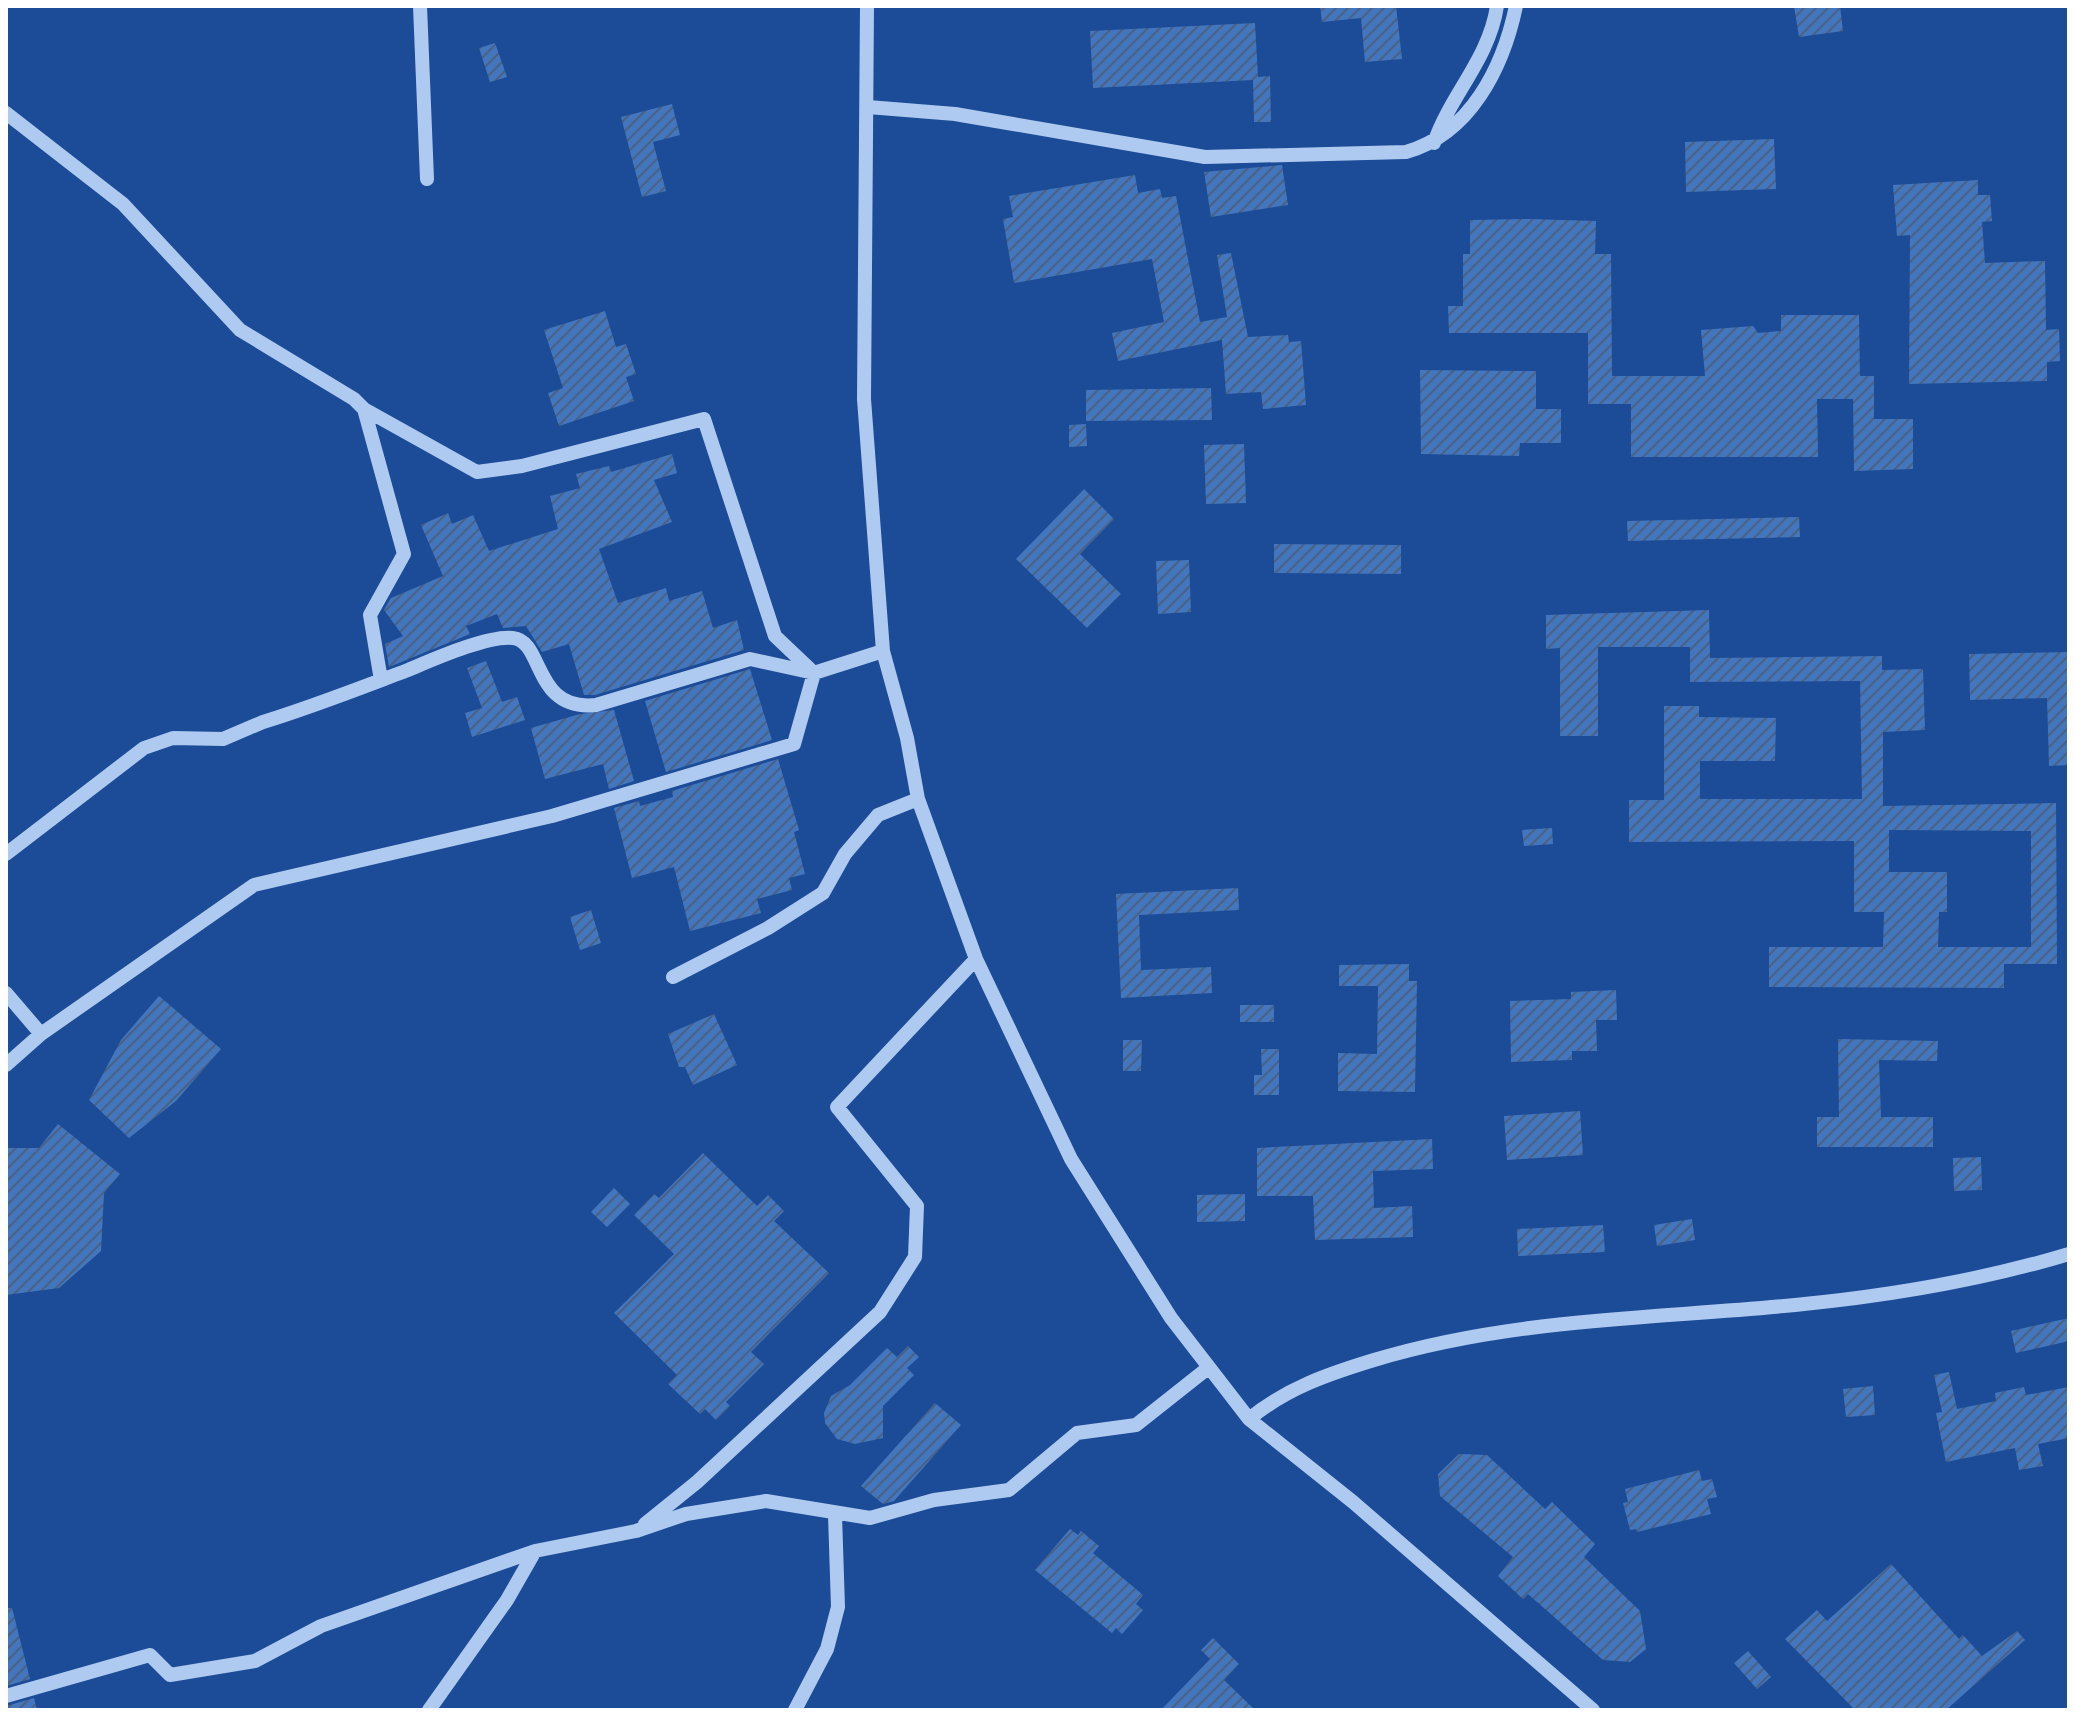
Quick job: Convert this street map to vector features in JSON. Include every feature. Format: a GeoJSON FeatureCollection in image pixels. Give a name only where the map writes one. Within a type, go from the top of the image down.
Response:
{"type":"FeatureCollection","features":[{"type":"Feature","properties":{"kind":"street"},"geometry":{"type":"LineString","coordinates":[[420,6],[427,179]]}},
{"type":"Feature","properties":{"kind":"street"},"geometry":{"type":"LineString","coordinates":[[867,6],[864,399],[883,651],[907,738],[918,799],[976,959],[1071,1159],[1171,1318],[1249,1419],[1353,1502],[1593,1710]]}},
{"type":"Feature","properties":{"kind":"street"},"geometry":{"type":"LineString","coordinates":[[1434,144],[1445,112],[1480,59],[1497,6]]}},
{"type":"Feature","properties":{"kind":"street"},"geometry":{"type":"LineString","coordinates":[[868,107],[955,114],[1205,157],[1395,153],[1434,144],[1471,109],[1496,66],[1516,6]]}},
{"type":"Feature","properties":{"kind":"street"},"geometry":{"type":"LineString","coordinates":[[6,113],[123,204],[240,330],[354,399],[364,409],[477,472],[522,466],[704,419],[775,636],[814,673]]}},
{"type":"Feature","properties":{"kind":"street"},"geometry":{"type":"LineString","coordinates":[[364,409],[404,554],[370,615],[381,680]]}},
{"type":"Feature","properties":{"kind":"street"},"geometry":{"type":"LineString","coordinates":[[6,854],[112,770],[159,741],[223,739],[239,735],[263,722],[459,650],[511,637],[522,642],[556,697],[576,707],[596,705],[750,659],[814,673],[883,651]]}},
{"type":"Feature","properties":{"kind":"street"},"geometry":{"type":"LineString","coordinates":[[6,1065],[41,1034],[254,885],[552,816],[794,744],[814,673]]}},
{"type":"Feature","properties":{"kind":"street"},"geometry":{"type":"LineString","coordinates":[[673,977],[768,928],[823,893],[845,854],[878,815],[918,799]]}},
{"type":"Feature","properties":{"kind":"street"},"geometry":{"type":"LineString","coordinates":[[636,1531],[822,1368],[893,1296],[915,1257],[917,1206],[837,1107],[976,959]]}},
{"type":"Feature","properties":{"kind":"street"},"geometry":{"type":"LineString","coordinates":[[6,993],[41,1034]]}},
{"type":"Feature","properties":{"kind":"street"},"geometry":{"type":"LineString","coordinates":[[1249,1419],[1279,1395],[1341,1370],[1420,1346],[1589,1319],[1872,1296],[1999,1275],[2069,1254]]}},
{"type":"Feature","properties":{"kind":"street"},"geometry":{"type":"LineString","coordinates":[[6,1696],[150,1655],[170,1675],[255,1661],[321,1626],[535,1551],[636,1531],[686,1514],[766,1501],[835,1515],[870,1518],[934,1500],[1009,1490],[1077,1433],[1136,1425],[1208,1368]]}},
{"type":"Feature","properties":{"kind":"street"},"geometry":{"type":"LineString","coordinates":[[795,1710],[827,1649],[838,1607],[835,1515]]}},
{"type":"Feature","properties":{"kind":"street"},"geometry":{"type":"LineString","coordinates":[[429,1710],[507,1600],[535,1551]]}},
{"type":"Feature","properties":{"kind":"building"},"geometry":{"type":"Polygon","coordinates":[[[1320,6],[1396,6],[1402,59],[1365,62],[1361,18],[1322,22],[1320,6]]]}},
{"type":"Feature","properties":{"kind":"building"},"geometry":{"type":"Polygon","coordinates":[[[1794,6],[1840,6],[1843,31],[1799,37],[1794,6]]]}},
{"type":"Feature","properties":{"kind":"building"},"geometry":{"type":"Polygon","coordinates":[[[1255,23],[1258,77],[1270,76],[1271,122],[1254,122],[1253,80],[1093,88],[1090,31],[1255,23]]]}},
{"type":"Feature","properties":{"kind":"building"},"geometry":{"type":"Polygon","coordinates":[[[495,43],[507,77],[490,82],[479,48],[495,43]]]}},
{"type":"Feature","properties":{"kind":"building"},"geometry":{"type":"Polygon","coordinates":[[[672,104],[680,135],[653,142],[666,191],[642,197],[621,117],[672,104]]]}},
{"type":"Feature","properties":{"kind":"building"},"geometry":{"type":"Polygon","coordinates":[[[1774,139],[1776,189],[1686,192],[1685,142],[1774,139]]]}},
{"type":"Feature","properties":{"kind":"building"},"geometry":{"type":"Polygon","coordinates":[[[1282,165],[1288,205],[1211,217],[1204,172],[1282,165]]]}},
{"type":"Feature","properties":{"kind":"building"},"geometry":{"type":"Polygon","coordinates":[[[1135,175],[1138,193],[1160,189],[1162,198],[1176,196],[1200,322],[1227,317],[1217,255],[1231,253],[1248,337],[1288,335],[1289,342],[1301,341],[1306,405],[1263,409],[1261,392],[1226,394],[1222,340],[1118,361],[1112,333],[1164,322],[1152,259],[1014,283],[1003,219],[1013,217],[1009,196],[1135,175]]]}},
{"type":"Feature","properties":{"kind":"building"},"geometry":{"type":"Polygon","coordinates":[[[1978,180],[1978,195],[1990,195],[1992,221],[1982,222],[1985,263],[2045,261],[2046,330],[2059,329],[2060,361],[2047,362],[2047,381],[1909,384],[1910,235],[1897,236],[1893,185],[1978,180]]]}},
{"type":"Feature","properties":{"kind":"building"},"geometry":{"type":"Polygon","coordinates":[[[1470,220],[1596,221],[1595,254],[1611,254],[1612,376],[1705,376],[1701,330],[1753,326],[1758,333],[1781,331],[1781,315],[1859,315],[1860,376],[1874,376],[1874,419],[1913,419],[1913,469],[1854,471],[1853,399],[1817,399],[1818,457],[1631,457],[1631,404],[1588,404],[1588,333],[1449,333],[1448,306],[1463,306],[1463,254],[1470,254],[1470,220]]]}},
{"type":"Feature","properties":{"kind":"building"},"geometry":{"type":"Polygon","coordinates":[[[605,311],[616,347],[626,344],[636,374],[626,377],[634,401],[559,426],[548,393],[563,388],[544,330],[605,311]]]}},
{"type":"Feature","properties":{"kind":"building"},"geometry":{"type":"Polygon","coordinates":[[[1420,370],[1536,371],[1536,409],[1561,409],[1561,443],[1520,443],[1519,456],[1421,454],[1420,370]]]}},
{"type":"Feature","properties":{"kind":"building"},"geometry":{"type":"Polygon","coordinates":[[[1211,388],[1212,420],[1086,421],[1086,390],[1211,388]]]}},
{"type":"Feature","properties":{"kind":"building"},"geometry":{"type":"Polygon","coordinates":[[[1086,424],[1087,446],[1069,447],[1069,425],[1086,424]]]}},
{"type":"Feature","properties":{"kind":"building"},"geometry":{"type":"Polygon","coordinates":[[[1244,444],[1246,503],[1206,504],[1204,445],[1244,444]]]}},
{"type":"Feature","properties":{"kind":"building"},"geometry":{"type":"Polygon","coordinates":[[[672,454],[677,473],[654,480],[672,522],[599,549],[618,603],[666,588],[669,601],[702,591],[713,628],[737,620],[744,650],[595,695],[584,695],[569,644],[542,652],[526,626],[503,628],[497,614],[466,626],[470,634],[389,667],[385,644],[403,636],[384,610],[391,598],[443,576],[421,525],[448,513],[452,524],[473,515],[489,551],[558,529],[550,496],[580,488],[576,474],[609,466],[611,472],[672,454]]]}},
{"type":"Feature","properties":{"kind":"building"},"geometry":{"type":"Polygon","coordinates":[[[1084,489],[1114,519],[1080,554],[1121,594],[1087,628],[1016,559],[1084,489]]]}},
{"type":"Feature","properties":{"kind":"building"},"geometry":{"type":"Polygon","coordinates":[[[1799,517],[1800,537],[1628,541],[1627,521],[1799,517]]]}},
{"type":"Feature","properties":{"kind":"building"},"geometry":{"type":"Polygon","coordinates":[[[1274,544],[1401,545],[1401,574],[1274,573],[1274,544]]]}},
{"type":"Feature","properties":{"kind":"building"},"geometry":{"type":"Polygon","coordinates":[[[1189,560],[1191,612],[1158,614],[1156,561],[1189,560]]]}},
{"type":"Feature","properties":{"kind":"building"},"geometry":{"type":"Polygon","coordinates":[[[1709,610],[1710,658],[1882,656],[1882,670],[1923,669],[1925,730],[1883,732],[1883,806],[2056,803],[2057,964],[2004,964],[2004,988],[1769,987],[1769,947],[1883,947],[1884,912],[1854,912],[1854,841],[1629,842],[1629,800],[1664,800],[1664,706],[1699,706],[1699,717],[1776,718],[1775,761],[1700,761],[1700,799],[1862,799],[1860,681],[1690,682],[1690,647],[1598,647],[1598,736],[1560,736],[1560,648],[1546,649],[1546,615],[1709,610]],[[1889,830],[1889,872],[1947,872],[1947,912],[1939,912],[1938,947],[2031,947],[2031,831],[1889,830]]]}},
{"type":"Feature","properties":{"kind":"building"},"geometry":{"type":"Polygon","coordinates":[[[2069,652],[2069,765],[2049,766],[2047,698],[1970,700],[1969,654],[2069,652]]]}},
{"type":"Feature","properties":{"kind":"building"},"geometry":{"type":"Polygon","coordinates":[[[486,661],[502,702],[517,697],[525,720],[472,737],[465,713],[482,708],[467,668],[486,661]]]}},
{"type":"Feature","properties":{"kind":"building"},"geometry":{"type":"Polygon","coordinates":[[[750,669],[772,740],[666,772],[645,701],[750,669]]]}},
{"type":"Feature","properties":{"kind":"building"},"geometry":{"type":"Polygon","coordinates":[[[614,710],[634,781],[609,789],[603,764],[545,779],[531,728],[580,714],[614,710]]]}},
{"type":"Feature","properties":{"kind":"building"},"geometry":{"type":"Polygon","coordinates":[[[778,759],[799,830],[794,832],[805,874],[789,878],[792,890],[757,899],[761,913],[690,931],[674,867],[632,878],[614,808],[639,801],[640,806],[673,797],[672,791],[778,759]]]}},
{"type":"Feature","properties":{"kind":"building"},"geometry":{"type":"Polygon","coordinates":[[[1552,828],[1553,844],[1524,846],[1522,830],[1552,828]]]}},
{"type":"Feature","properties":{"kind":"building"},"geometry":{"type":"Polygon","coordinates":[[[1238,888],[1239,910],[1139,915],[1141,970],[1211,967],[1212,993],[1121,998],[1116,894],[1238,888]]]}},
{"type":"Feature","properties":{"kind":"building"},"geometry":{"type":"Polygon","coordinates":[[[591,910],[601,943],[580,950],[570,917],[591,910]]]}},
{"type":"Feature","properties":{"kind":"building"},"geometry":{"type":"Polygon","coordinates":[[[1409,964],[1409,981],[1417,981],[1415,1092],[1338,1091],[1338,1053],[1377,1054],[1378,986],[1339,986],[1339,965],[1409,964]]]}},
{"type":"Feature","properties":{"kind":"building"},"geometry":{"type":"Polygon","coordinates":[[[1616,990],[1617,1020],[1596,1020],[1597,1051],[1572,1051],[1572,1060],[1511,1062],[1510,1001],[1571,999],[1571,992],[1616,990]]]}},
{"type":"Feature","properties":{"kind":"building"},"geometry":{"type":"Polygon","coordinates":[[[159,996],[221,1049],[176,1101],[129,1138],[89,1100],[121,1040],[159,996]]]}},
{"type":"Feature","properties":{"kind":"building"},"geometry":{"type":"Polygon","coordinates":[[[1240,1005],[1274,1005],[1274,1022],[1240,1022],[1240,1005]]]}},
{"type":"Feature","properties":{"kind":"building"},"geometry":{"type":"Polygon","coordinates":[[[714,1014],[737,1065],[693,1085],[685,1067],[679,1067],[668,1034],[714,1014]]]}},
{"type":"Feature","properties":{"kind":"building"},"geometry":{"type":"Polygon","coordinates":[[[1838,1039],[1938,1041],[1937,1061],[1879,1060],[1881,1117],[1933,1117],[1933,1147],[1817,1147],[1817,1117],[1839,1117],[1838,1039]]]}},
{"type":"Feature","properties":{"kind":"building"},"geometry":{"type":"Polygon","coordinates":[[[1123,1040],[1142,1040],[1141,1071],[1123,1071],[1123,1040]]]}},
{"type":"Feature","properties":{"kind":"building"},"geometry":{"type":"Polygon","coordinates":[[[1261,1049],[1279,1049],[1279,1095],[1254,1095],[1254,1075],[1262,1075],[1261,1049]]]}},
{"type":"Feature","properties":{"kind":"building"},"geometry":{"type":"Polygon","coordinates":[[[1580,1111],[1583,1155],[1507,1160],[1504,1116],[1580,1111]]]}},
{"type":"Feature","properties":{"kind":"building"},"geometry":{"type":"Polygon","coordinates":[[[58,1124],[120,1174],[104,1193],[101,1251],[59,1288],[6,1295],[6,1148],[39,1148],[58,1124]]]}},
{"type":"Feature","properties":{"kind":"building"},"geometry":{"type":"Polygon","coordinates":[[[1432,1139],[1433,1169],[1373,1171],[1374,1208],[1412,1206],[1413,1237],[1315,1240],[1313,1196],[1257,1196],[1257,1148],[1432,1139]]]}},
{"type":"Feature","properties":{"kind":"building"},"geometry":{"type":"Polygon","coordinates":[[[703,1153],[757,1206],[768,1195],[784,1211],[774,1221],[829,1273],[751,1352],[764,1364],[726,1402],[730,1406],[716,1420],[705,1409],[700,1414],[668,1384],[677,1375],[614,1313],[674,1254],[634,1215],[654,1194],[659,1198],[703,1153]]]}},
{"type":"Feature","properties":{"kind":"building"},"geometry":{"type":"Polygon","coordinates":[[[1981,1157],[1982,1190],[1954,1191],[1953,1158],[1981,1157]]]}},
{"type":"Feature","properties":{"kind":"building"},"geometry":{"type":"Polygon","coordinates":[[[614,1188],[630,1204],[607,1227],[591,1212],[614,1188]]]}},
{"type":"Feature","properties":{"kind":"building"},"geometry":{"type":"Polygon","coordinates":[[[1245,1194],[1245,1221],[1197,1222],[1197,1195],[1245,1194]]]}},
{"type":"Feature","properties":{"kind":"building"},"geometry":{"type":"Polygon","coordinates":[[[1692,1219],[1695,1240],[1657,1246],[1654,1225],[1692,1219]]]}},
{"type":"Feature","properties":{"kind":"building"},"geometry":{"type":"Polygon","coordinates":[[[1603,1225],[1605,1252],[1518,1256],[1517,1229],[1603,1225]]]}},
{"type":"Feature","properties":{"kind":"building"},"geometry":{"type":"Polygon","coordinates":[[[2069,1318],[2069,1341],[2016,1353],[2011,1331],[2069,1318]]]}},
{"type":"Feature","properties":{"kind":"building"},"geometry":{"type":"Polygon","coordinates":[[[908,1346],[919,1357],[907,1368],[914,1375],[883,1406],[883,1438],[855,1444],[837,1439],[825,1423],[824,1413],[831,1396],[850,1385],[887,1348],[897,1357],[908,1346]]]}},
{"type":"Feature","properties":{"kind":"building"},"geometry":{"type":"Polygon","coordinates":[[[1949,1372],[1957,1409],[1996,1401],[1995,1393],[2024,1387],[2026,1395],[2069,1387],[2069,1438],[2038,1444],[2043,1466],[2019,1470],[2015,1448],[1946,1462],[1936,1413],[1942,1412],[1934,1375],[1949,1372]]]}},
{"type":"Feature","properties":{"kind":"building"},"geometry":{"type":"Polygon","coordinates":[[[1873,1386],[1875,1415],[1846,1417],[1843,1389],[1873,1386]]]}},
{"type":"Feature","properties":{"kind":"building"},"geometry":{"type":"Polygon","coordinates":[[[935,1403],[961,1425],[894,1501],[883,1504],[861,1486],[935,1403]]]}},
{"type":"Feature","properties":{"kind":"building"},"geometry":{"type":"Polygon","coordinates":[[[1459,1454],[1487,1455],[1545,1509],[1552,1502],[1595,1544],[1584,1557],[1640,1611],[1646,1649],[1630,1662],[1603,1660],[1528,1594],[1523,1599],[1498,1576],[1513,1557],[1440,1496],[1438,1474],[1459,1454]]]}},
{"type":"Feature","properties":{"kind":"building"},"geometry":{"type":"Polygon","coordinates":[[[1699,1470],[1702,1481],[1712,1479],[1717,1497],[1707,1499],[1711,1514],[1637,1532],[1636,1529],[1630,1530],[1623,1503],[1628,1502],[1625,1489],[1699,1470]]]}},
{"type":"Feature","properties":{"kind":"building"},"geometry":{"type":"Polygon","coordinates":[[[1070,1529],[1078,1535],[1081,1531],[1099,1546],[1093,1553],[1143,1595],[1136,1604],[1143,1610],[1122,1634],[1116,1628],[1112,1633],[1035,1570],[1070,1529]]]}},
{"type":"Feature","properties":{"kind":"building"},"geometry":{"type":"Polygon","coordinates":[[[1891,1564],[1959,1639],[1963,1635],[1982,1656],[2017,1631],[2025,1640],[1946,1710],[1855,1710],[1785,1639],[1817,1610],[1827,1621],[1891,1564]]]}},
{"type":"Feature","properties":{"kind":"building"},"geometry":{"type":"Polygon","coordinates":[[[6,1608],[12,1608],[30,1679],[6,1686],[6,1608]]]}},
{"type":"Feature","properties":{"kind":"building"},"geometry":{"type":"Polygon","coordinates":[[[1213,1638],[1239,1664],[1224,1680],[1255,1710],[1161,1710],[1210,1659],[1201,1650],[1213,1638]]]}},
{"type":"Feature","properties":{"kind":"building"},"geometry":{"type":"Polygon","coordinates":[[[1748,1651],[1771,1677],[1757,1689],[1734,1663],[1748,1651]]]}},
{"type":"Feature","properties":{"kind":"building"},"geometry":{"type":"Polygon","coordinates":[[[34,1698],[37,1710],[6,1710],[6,1706],[34,1698]]]}}]}
